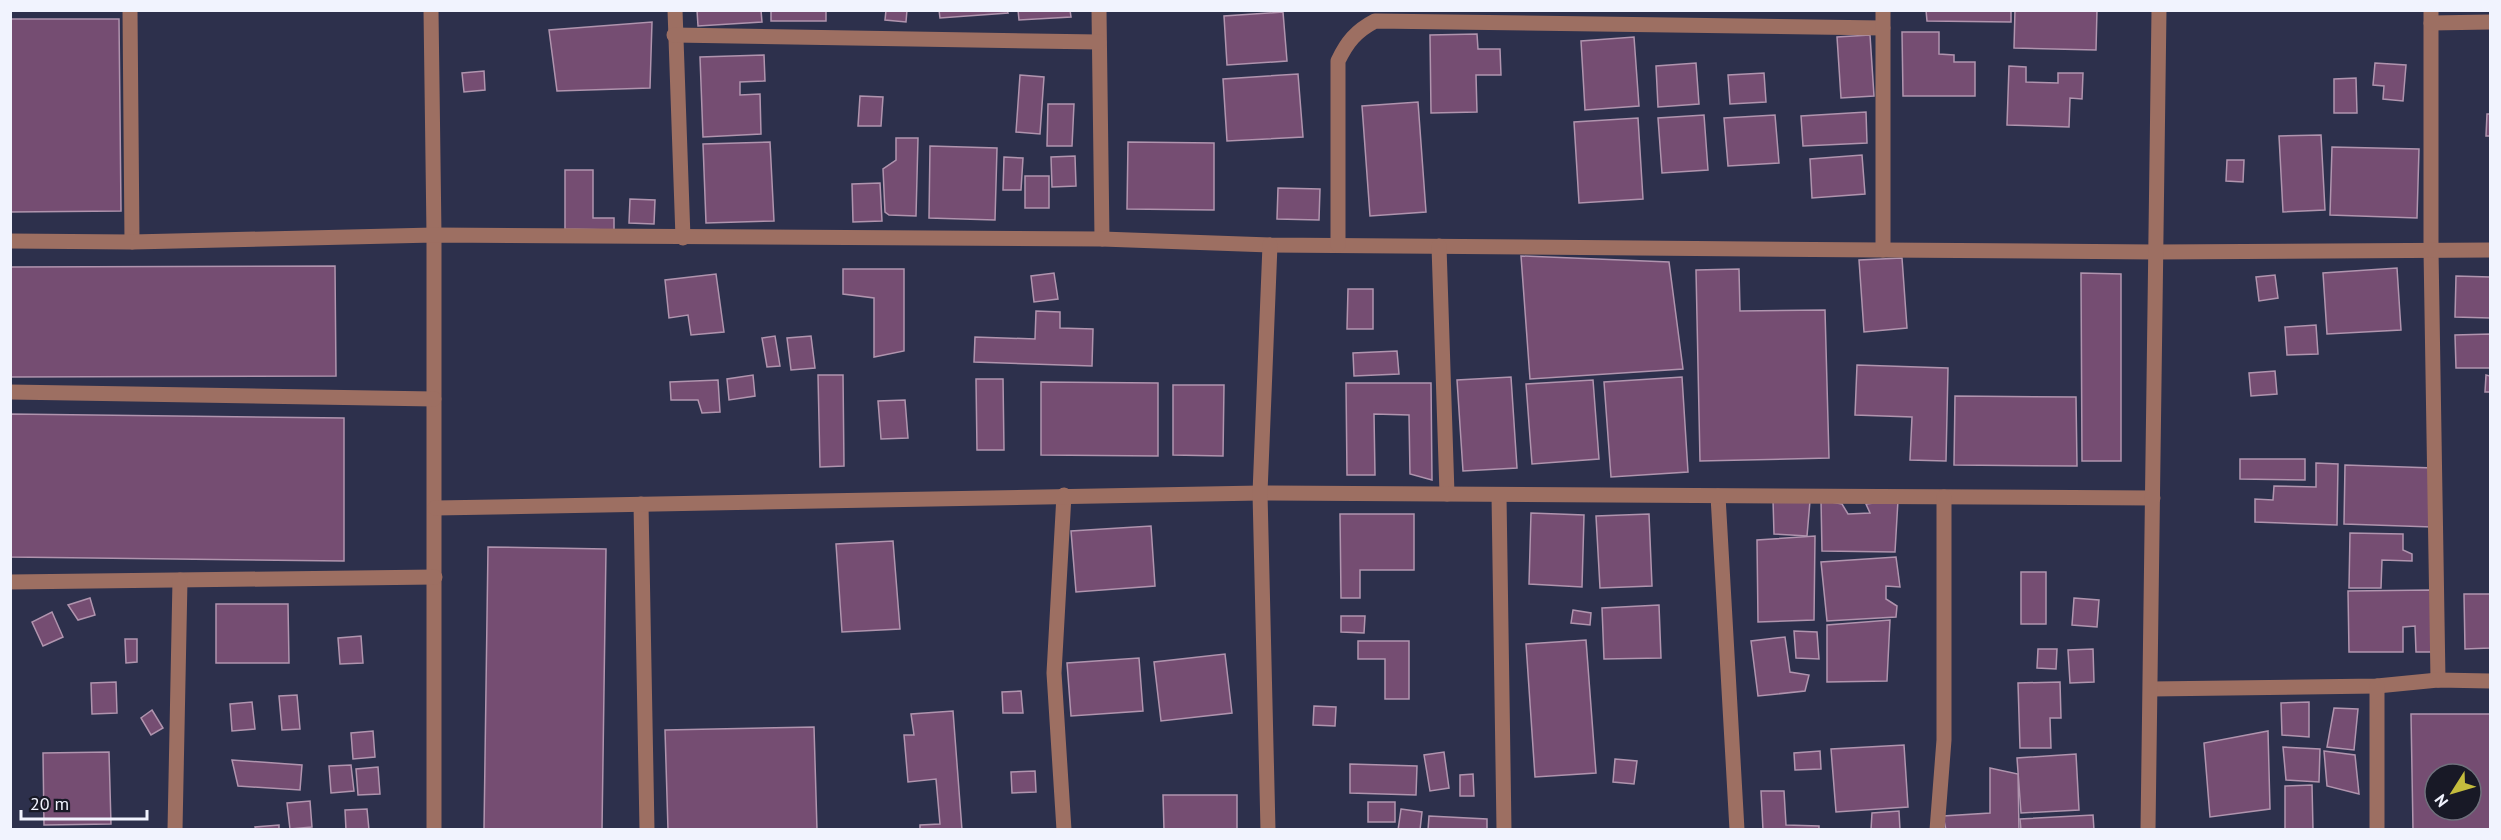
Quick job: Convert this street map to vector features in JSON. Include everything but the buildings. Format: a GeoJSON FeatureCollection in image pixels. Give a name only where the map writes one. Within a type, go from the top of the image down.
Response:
{"type":"FeatureCollection","features":[{"type":"Feature","properties":{"kind":"street"},"geometry":{"type":"LineString","coordinates":[[130,10],[132,242]]}},
{"type":"Feature","properties":{"kind":"street"},"geometry":{"type":"LineString","coordinates":[[431,10],[435,508],[434,830]]}},
{"type":"Feature","properties":{"kind":"street"},"geometry":{"type":"LineString","coordinates":[[675,10],[674,35],[683,237]]}},
{"type":"Feature","properties":{"kind":"street"},"geometry":{"type":"LineString","coordinates":[[1099,10],[1101,239]]}},
{"type":"Feature","properties":{"kind":"street"},"geometry":{"type":"LineString","coordinates":[[1883,10],[1883,250]]}},
{"type":"Feature","properties":{"kind":"street"},"geometry":{"type":"LineString","coordinates":[[2148,830],[2159,10]]}},
{"type":"Feature","properties":{"kind":"street"},"geometry":{"type":"LineString","coordinates":[[1338,245],[1338,61],[1346,44],[1359,29],[1375,21],[1450,17],[1883,28]]}},
{"type":"Feature","properties":{"kind":"street"},"geometry":{"type":"LineString","coordinates":[[2438,680],[2431,250],[2431,17],[2490,22]]}},
{"type":"Feature","properties":{"kind":"street"},"geometry":{"type":"LineString","coordinates":[[674,35],[1099,42]]}},
{"type":"Feature","properties":{"kind":"street"},"geometry":{"type":"LineString","coordinates":[[10,241],[132,242],[434,235],[1101,239],[1270,245],[2156,252],[2490,250]]}},
{"type":"Feature","properties":{"kind":"street"},"geometry":{"type":"LineString","coordinates":[[1268,830],[1260,493],[1270,245]]}},
{"type":"Feature","properties":{"kind":"street"},"geometry":{"type":"LineString","coordinates":[[1439,246],[1447,494]]}},
{"type":"Feature","properties":{"kind":"street"},"geometry":{"type":"LineString","coordinates":[[10,392],[434,399]]}},
{"type":"Feature","properties":{"kind":"street"},"geometry":{"type":"LineString","coordinates":[[435,508],[1260,493],[2153,498]]}},
{"type":"Feature","properties":{"kind":"street"},"geometry":{"type":"LineString","coordinates":[[1064,495],[1054,673],[1064,830]]}},
{"type":"Feature","properties":{"kind":"street"},"geometry":{"type":"LineString","coordinates":[[1498,495],[1504,830]]}},
{"type":"Feature","properties":{"kind":"street"},"geometry":{"type":"LineString","coordinates":[[1718,496],[1737,830]]}},
{"type":"Feature","properties":{"kind":"street"},"geometry":{"type":"LineString","coordinates":[[1937,830],[1944,740],[1944,497]]}},
{"type":"Feature","properties":{"kind":"street"},"geometry":{"type":"LineString","coordinates":[[641,504],[647,830]]}},
{"type":"Feature","properties":{"kind":"street"},"geometry":{"type":"LineString","coordinates":[[10,582],[435,577]]}},
{"type":"Feature","properties":{"kind":"street"},"geometry":{"type":"LineString","coordinates":[[175,830],[180,580]]}},
{"type":"Feature","properties":{"kind":"street"},"geometry":{"type":"LineString","coordinates":[[2151,689],[2377,686],[2438,680],[2490,681]]}},
{"type":"Feature","properties":{"kind":"street"},"geometry":{"type":"LineString","coordinates":[[2377,686],[2377,830]]}}]}
